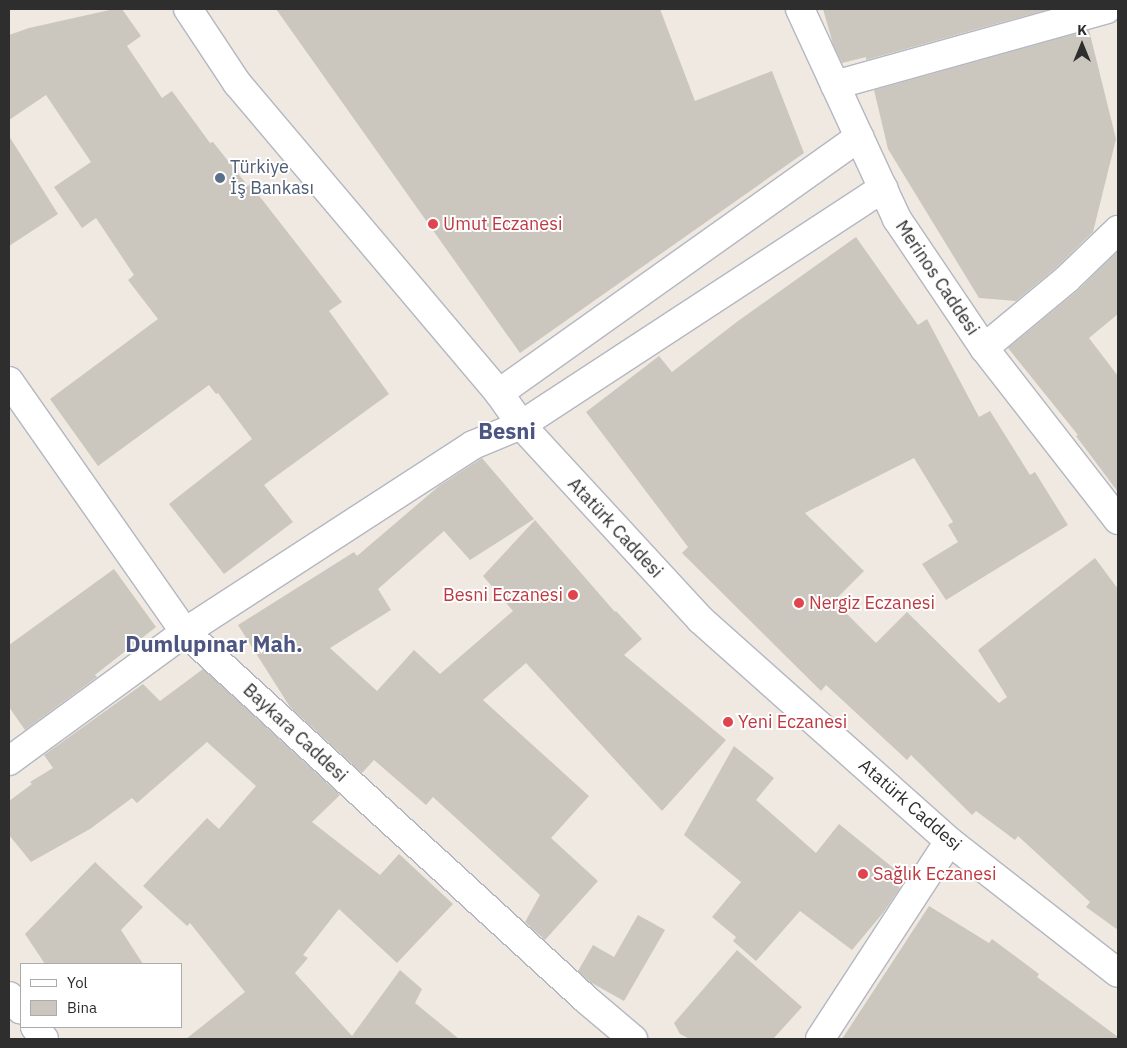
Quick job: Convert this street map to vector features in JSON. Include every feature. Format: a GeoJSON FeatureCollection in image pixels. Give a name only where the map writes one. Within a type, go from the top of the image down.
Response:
{"type":"FeatureCollection","features":[{"type":"Feature","properties":{"kind":"street","name":"Atatürk Caddesi"},"geometry":{"type":"LineString","coordinates":[[188,9],[237,83],[499,393],[521,425],[701,620],[949,841],[1118,973]]}},
{"type":"Feature","properties":{"kind":"street","name":"Merinos Caddesi"},"geometry":{"type":"LineString","coordinates":[[800,9],[897,218],[984,348],[1118,520]]}},
{"type":"Feature","properties":{"kind":"street"},"geometry":{"type":"LineString","coordinates":[[835,85],[1107,9]]}},
{"type":"Feature","properties":{"kind":"street"},"geometry":{"type":"LineString","coordinates":[[499,393],[859,137]]}},
{"type":"Feature","properties":{"kind":"street"},"geometry":{"type":"LineString","coordinates":[[9,761],[185,632],[474,445],[521,425],[883,188]]}},
{"type":"Feature","properties":{"kind":"street"},"geometry":{"type":"LineString","coordinates":[[984,348],[1067,279],[1118,230]]}},
{"type":"Feature","properties":{"kind":"street","name":"Baykara Caddesi"},"geometry":{"type":"LineString","coordinates":[[9,381],[185,632],[588,1001],[633,1039]]}},
{"type":"Feature","properties":{"kind":"street"},"geometry":{"type":"LineString","coordinates":[[820,1039],[949,841]]}},
{"type":"Feature","properties":{"kind":"street"},"geometry":{"type":"LineString","coordinates":[[9,996],[20,1009]]}},
{"type":"Feature","properties":{"kind":"street"},"geometry":{"type":"LineString","coordinates":[[36,1028],[44,1039]]}},
{"type":"Feature","properties":{"kind":"building"},"geometry":{"type":"Polygon","coordinates":[[[114,9],[122,9],[141,36],[127,46],[162,98],[172,91],[210,143],[213,142],[248,186],[250,184],[342,302],[329,311],[389,394],[264,485],[293,522],[224,574],[169,504],[252,439],[218,393],[216,394],[209,385],[98,466],[50,399],[158,319],[128,280],[134,275],[96,218],[82,228],[54,187],[91,162],[46,95],[9,120],[9,35],[29,28],[114,9]]]}},
{"type":"Feature","properties":{"kind":"building"},"geometry":{"type":"Polygon","coordinates":[[[276,9],[660,9],[695,101],[772,71],[804,153],[520,353],[276,9]]]}},
{"type":"Feature","properties":{"kind":"building"},"geometry":{"type":"Polygon","coordinates":[[[823,9],[1050,9],[866,60],[866,57],[842,63],[833,44],[823,9]]]}},
{"type":"Feature","properties":{"kind":"building"},"geometry":{"type":"Polygon","coordinates":[[[1089,30],[1116,139],[1093,232],[1057,267],[1016,301],[979,298],[888,149],[874,90],[1089,30]]]}},
{"type":"Feature","properties":{"kind":"building"},"geometry":{"type":"Polygon","coordinates":[[[9,136],[58,214],[9,246],[9,136]]]}},
{"type":"Feature","properties":{"kind":"building"},"geometry":{"type":"Polygon","coordinates":[[[856,237],[918,325],[927,319],[979,417],[990,411],[1030,475],[1035,472],[1068,525],[946,600],[922,564],[958,542],[948,525],[953,522],[914,458],[805,513],[864,571],[834,601],[876,643],[907,612],[999,703],[1007,697],[978,650],[1095,558],[1118,589],[1118,930],[1086,907],[1090,902],[1018,836],[1015,840],[976,811],[972,815],[911,755],[907,760],[826,685],[821,691],[682,553],[688,547],[586,412],[659,356],[672,372],[738,321],[856,237]]]}},
{"type":"Feature","properties":{"kind":"building"},"geometry":{"type":"Polygon","coordinates":[[[1118,251],[1118,314],[1089,338],[1118,376],[1118,492],[1076,436],[1078,435],[1008,348],[1077,291],[1118,251]]]}},
{"type":"Feature","properties":{"kind":"building"},"geometry":{"type":"Polygon","coordinates":[[[482,458],[534,519],[470,560],[444,531],[378,589],[391,610],[330,648],[377,691],[414,650],[440,674],[513,611],[483,576],[535,520],[615,612],[642,639],[624,655],[726,740],[662,811],[526,663],[483,700],[589,796],[551,838],[598,881],[545,940],[525,922],[540,895],[433,797],[426,805],[374,760],[362,773],[290,707],[238,625],[354,552],[357,556],[439,486],[482,458]]]}},
{"type":"Feature","properties":{"kind":"building"},"geometry":{"type":"Polygon","coordinates":[[[114,569],[156,627],[95,675],[97,677],[25,730],[9,707],[9,645],[114,569]]]}},
{"type":"Feature","properties":{"kind":"building"},"geometry":{"type":"Polygon","coordinates":[[[203,669],[340,795],[312,822],[380,875],[399,854],[453,904],[397,963],[339,909],[303,955],[308,958],[295,973],[352,1036],[400,970],[422,989],[415,1003],[459,1039],[186,1039],[245,992],[190,923],[187,926],[143,886],[207,818],[219,829],[256,786],[207,742],[137,803],[132,798],[90,829],[31,862],[9,835],[9,801],[32,784],[30,782],[53,768],[44,755],[143,684],[160,701],[203,669]]]}},
{"type":"Feature","properties":{"kind":"building"},"geometry":{"type":"Polygon","coordinates":[[[734,746],[774,778],[756,800],[816,853],[839,824],[902,875],[895,884],[900,888],[883,913],[852,950],[800,911],[756,961],[733,941],[736,937],[712,917],[741,882],[684,835],[734,746]]]}},
{"type":"Feature","properties":{"kind":"building"},"geometry":{"type":"Polygon","coordinates":[[[95,862],[143,907],[121,930],[142,963],[44,963],[25,934],[95,862]]]}},
{"type":"Feature","properties":{"kind":"building"},"geometry":{"type":"Polygon","coordinates":[[[929,906],[989,943],[992,939],[1039,974],[1037,977],[1118,1037],[1118,1039],[842,1039],[929,906]]]}},
{"type":"Feature","properties":{"kind":"building"},"geometry":{"type":"Polygon","coordinates":[[[638,915],[665,930],[624,1001],[590,982],[578,971],[593,945],[614,957],[638,915]]]}},
{"type":"Feature","properties":{"kind":"building"},"geometry":{"type":"Polygon","coordinates":[[[737,950],[802,1007],[773,1039],[690,1039],[680,1034],[674,1023],[737,950]]]}},
{"type":"Feature","properties":{"kind":"place","name":"Türkiye İş Bankası"},"geometry":{"type":"Point","coordinates":[220,178]}},
{"type":"Feature","properties":{"kind":"place","name":"Umut Eczanesi"},"geometry":{"type":"Point","coordinates":[433,224]}},
{"type":"Feature","properties":{"kind":"place","name":"Besni Eczanesi"},"geometry":{"type":"Point","coordinates":[573,595]}},
{"type":"Feature","properties":{"kind":"place","name":"Nergiz Eczanesi"},"geometry":{"type":"Point","coordinates":[799,603]}},
{"type":"Feature","properties":{"kind":"place","name":"Yeni Eczanesi"},"geometry":{"type":"Point","coordinates":[728,722]}},
{"type":"Feature","properties":{"kind":"place","name":"Sağlık Eczanesi"},"geometry":{"type":"Point","coordinates":[863,874]}},
{"type":"Feature","properties":{"kind":"district","name":"Besni"},"geometry":{"type":"Point","coordinates":[507,431]}},
{"type":"Feature","properties":{"kind":"district","name":"Dumlupınar Mah."},"geometry":{"type":"Point","coordinates":[214,644]}}]}
